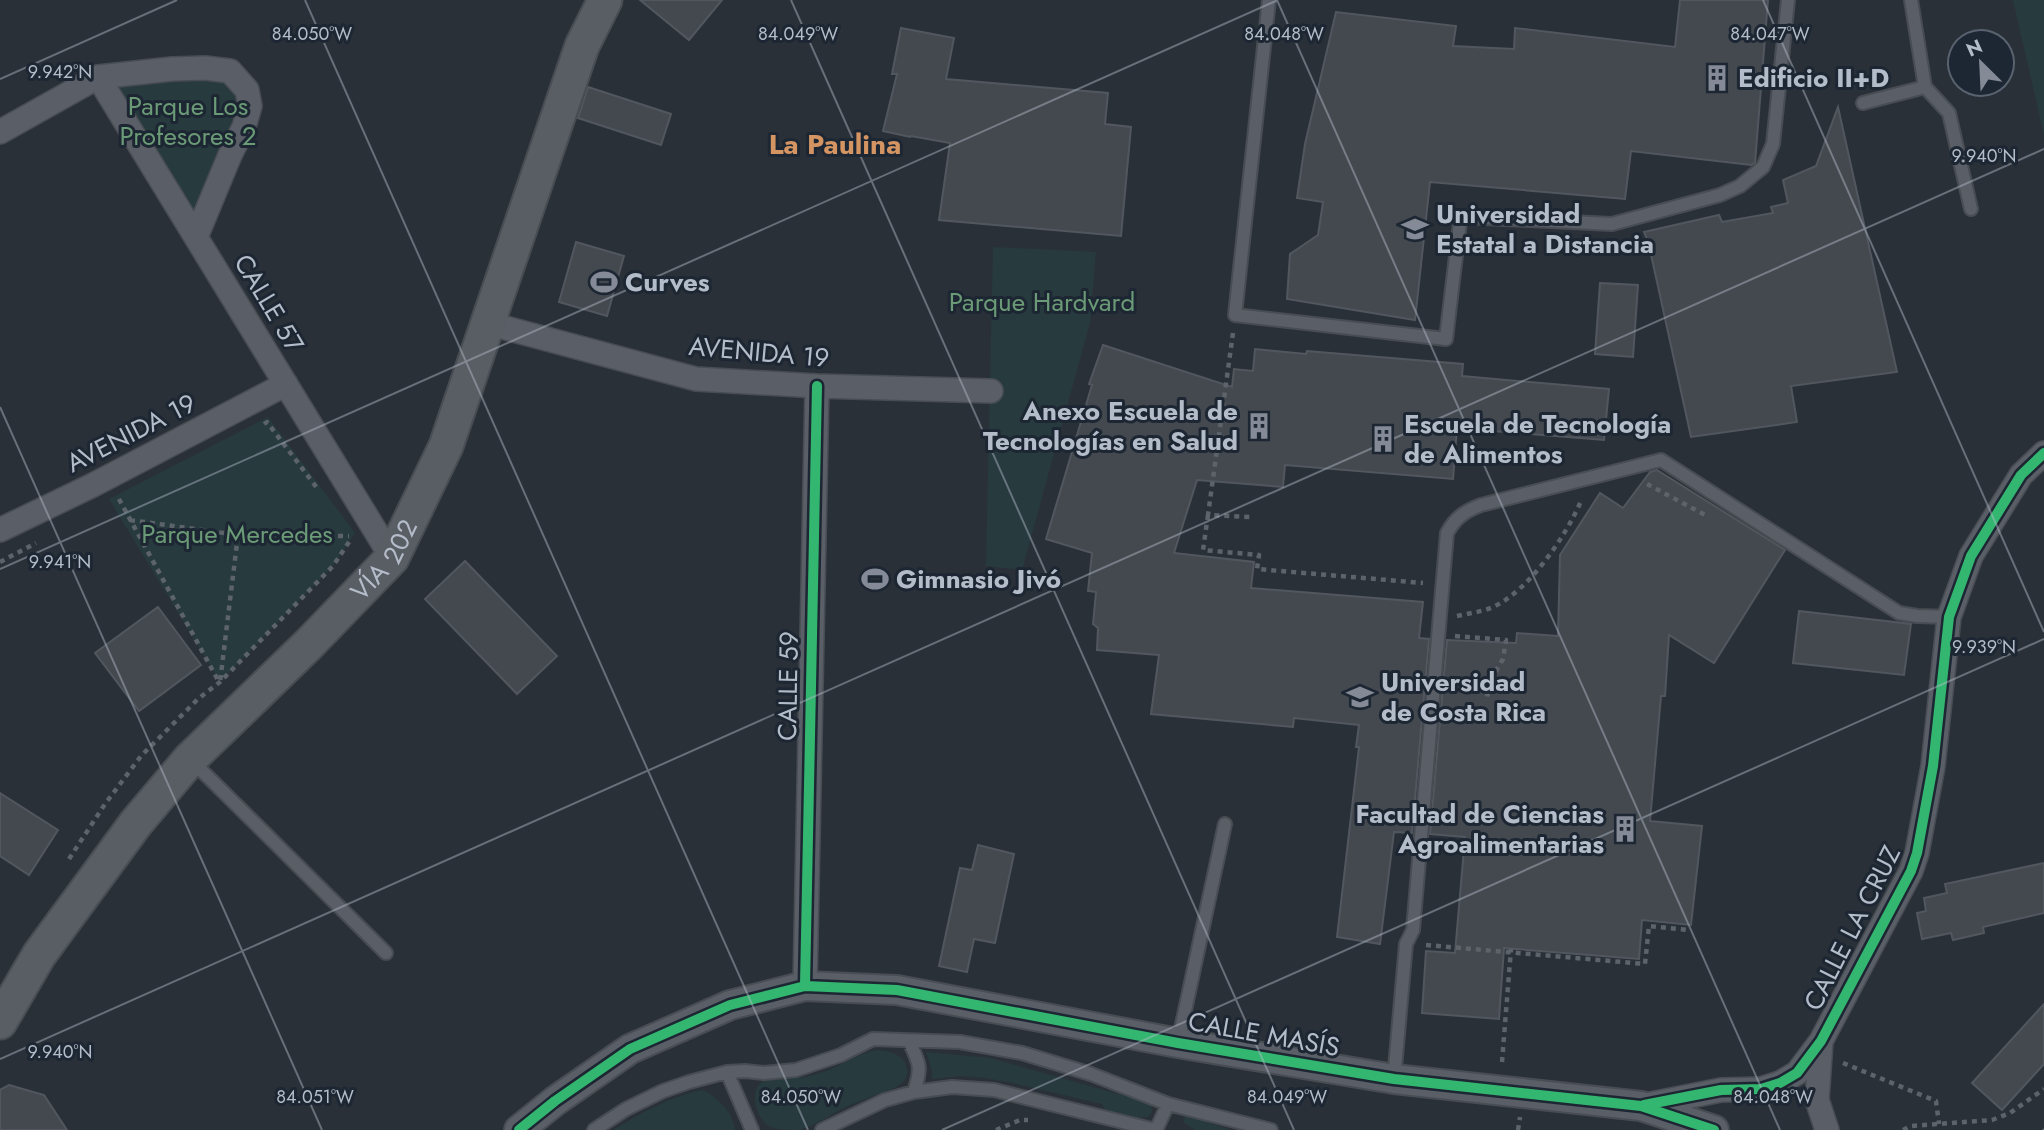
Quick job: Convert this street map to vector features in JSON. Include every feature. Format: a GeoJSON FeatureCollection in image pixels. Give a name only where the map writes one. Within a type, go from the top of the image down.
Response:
{"type":"FeatureCollection","features":[{"type":"Feature","properties":{"kind":"main road","name":"VÍA 202"},"geometry":{"type":"LineString","coordinates":[[0,1022],[39,955],[136,823],[190,759],[309,644],[392,558],[446,446],[582,46],[604,0]]}},
{"type":"Feature","properties":{"kind":"street"},"geometry":{"type":"LineString","coordinates":[[0,132],[98,77],[172,69],[205,68],[230,71],[247,90],[250,106],[244,127],[196,237]]}},
{"type":"Feature","properties":{"kind":"street","name":"CALLE 57"},"geometry":{"type":"LineString","coordinates":[[98,77],[392,558]]}},
{"type":"Feature","properties":{"kind":"street","name":"AVENIDA 19"},"geometry":{"type":"LineString","coordinates":[[487,323],[696,379],[990,391]]}},
{"type":"Feature","properties":{"kind":"street","name":"AVENIDA 19"},"geometry":{"type":"LineString","coordinates":[[0,530],[286,384]]}},
{"type":"Feature","properties":{"kind":"street","name":"CALLE 59"},"geometry":{"type":"LineString","coordinates":[[805,986],[817,386]]}},
{"type":"Feature","properties":{"kind":"street","name":"CALLE LA CRUZ"},"geometry":{"type":"LineString","coordinates":[[1641,1106],[1721,1090],[1761,1089],[1780,1083],[1797,1073],[1820,1047],[1911,871],[1917,853],[1933,766],[1950,617],[1971,556],[2021,475],[2044,453]]}},
{"type":"Feature","properties":{"kind":"street","name":"CALLE MASÍS"},"geometry":{"type":"LineString","coordinates":[[519,1130],[555,1101],[630,1049],[730,1005],[805,986],[897,989],[1178,1043],[1394,1079],[1641,1106],[1714,1130]]}},
{"type":"Feature","properties":{"kind":"street","name":"CALLE LA CRUZ"},"geometry":{"type":"LineString","coordinates":[[1820,1047],[1817,1100],[1827,1130]]}},
{"type":"Feature","properties":{"kind":"lane"},"geometry":{"type":"LineString","coordinates":[[1269,0],[1235,315],[1446,339],[1460,222],[1464,217],[1612,224],[1720,195],[1740,186],[1763,167],[1773,144],[1788,0]]}},
{"type":"Feature","properties":{"kind":"lane"},"geometry":{"type":"LineString","coordinates":[[1911,0],[1925,87],[1950,113],[1971,209]]}},
{"type":"Feature","properties":{"kind":"lane"},"geometry":{"type":"LineString","coordinates":[[1863,103],[1925,87]]}},
{"type":"Feature","properties":{"kind":"lane"},"geometry":{"type":"LineString","coordinates":[[1394,1079],[1406,944],[1413,930],[1447,533],[1453,522],[1481,505],[1661,460],[1899,612],[1917,616],[1950,617]]}},
{"type":"Feature","properties":{"kind":"lane"},"geometry":{"type":"LineString","coordinates":[[190,759],[386,953]]}},
{"type":"Feature","properties":{"kind":"lane"},"geometry":{"type":"LineString","coordinates":[[1178,1043],[1225,824]]}},
{"type":"Feature","properties":{"kind":"lane"},"geometry":{"type":"LineString","coordinates":[[594,1130],[626,1109],[689,1082],[727,1072],[796,1070],[841,1055],[873,1039],[960,1042],[1022,1053],[1091,1074],[1168,1104],[1271,1130]]}},
{"type":"Feature","properties":{"kind":"lane"},"geometry":{"type":"LineString","coordinates":[[909,1041],[920,1071],[914,1092]]}},
{"type":"Feature","properties":{"kind":"lane"},"geometry":{"type":"LineString","coordinates":[[727,1072],[752,1130]]}},
{"type":"Feature","properties":{"kind":"lane"},"geometry":{"type":"LineString","coordinates":[[822,1130],[885,1100],[914,1092],[952,1087],[994,1090],[1155,1130],[1168,1104]]}},
{"type":"Feature","properties":{"kind":"path"},"geometry":{"type":"LineString","coordinates":[[1235,315],[1203,550],[1259,555],[1257,569],[1434,584]]}},
{"type":"Feature","properties":{"kind":"path"},"geometry":{"type":"LineString","coordinates":[[255,429],[267,422],[322,495]]}},
{"type":"Feature","properties":{"kind":"path"},"geometry":{"type":"LineString","coordinates":[[107,477],[220,682]]}},
{"type":"Feature","properties":{"kind":"path"},"geometry":{"type":"LineString","coordinates":[[1642,483],[1650,484],[1709,517]]}},
{"type":"Feature","properties":{"kind":"path"},"geometry":{"type":"LineString","coordinates":[[1457,616],[1493,607],[1509,598],[1560,540],[1574,518],[1584,492]]}},
{"type":"Feature","properties":{"kind":"path"},"geometry":{"type":"LineString","coordinates":[[108,506],[119,500]]}},
{"type":"Feature","properties":{"kind":"path"},"geometry":{"type":"LineString","coordinates":[[1208,515],[1250,517]]}},
{"type":"Feature","properties":{"kind":"path"},"geometry":{"type":"LineString","coordinates":[[130,520],[238,535],[354,536]]}},
{"type":"Feature","properties":{"kind":"path"},"geometry":{"type":"LineString","coordinates":[[346,526],[354,536]]}},
{"type":"Feature","properties":{"kind":"path"},"geometry":{"type":"LineString","coordinates":[[220,682],[238,535]]}},
{"type":"Feature","properties":{"kind":"path"},"geometry":{"type":"LineString","coordinates":[[63,869],[105,804],[141,756],[198,699],[220,682],[333,566],[354,536]]}},
{"type":"Feature","properties":{"kind":"path"},"geometry":{"type":"LineString","coordinates":[[0,562],[38,542]]}},
{"type":"Feature","properties":{"kind":"path"},"geometry":{"type":"LineString","coordinates":[[1457,606],[1455,637],[1506,640],[1503,659],[1485,694],[1493,695]]}},
{"type":"Feature","properties":{"kind":"path"},"geometry":{"type":"LineString","coordinates":[[1406,944],[1645,964],[1649,926],[1689,930]]}},
{"type":"Feature","properties":{"kind":"path"},"geometry":{"type":"LineString","coordinates":[[1510,951],[1501,1062],[1513,1063]]}},
{"type":"Feature","properties":{"kind":"path"},"geometry":{"type":"LineString","coordinates":[[1820,1047],[1936,1101],[1939,1124]]}},
{"type":"Feature","properties":{"kind":"path"},"geometry":{"type":"LineString","coordinates":[[1903,1130],[1911,1126],[1992,1120],[2010,1113],[2044,1089]]}},
{"type":"Feature","properties":{"kind":"green space"},"geometry":{"type":"Polygon","coordinates":[[[2013,0],[2044,0],[2044,135],[2013,0]]]}},
{"type":"Feature","properties":{"kind":"green space","name":"Parque Los Profesores 2"},"geometry":{"type":"Polygon","coordinates":[[[206,68],[247,90],[196,237],[98,77],[206,68]]]}},
{"type":"Feature","properties":{"kind":"green space","name":"Parque Hardvard"},"geometry":{"type":"Polygon","coordinates":[[[993,247],[1096,252],[1090,323],[1022,570],[986,566],[993,247]]]}},
{"type":"Feature","properties":{"kind":"green space","name":"Parque Mercedes"},"geometry":{"type":"Polygon","coordinates":[[[268,417],[355,533],[333,566],[220,682],[109,499],[268,417]]]}},
{"type":"Feature","properties":{"kind":"green space"},"geometry":{"type":"Polygon","coordinates":[[[878,1050],[897,1055],[905,1063],[906,1077],[898,1086],[799,1130],[768,1126],[760,1116],[755,1096],[759,1084],[765,1080],[816,1074],[878,1050]]]}},
{"type":"Feature","properties":{"kind":"green space"},"geometry":{"type":"Polygon","coordinates":[[[926,1052],[990,1058],[1143,1101],[1151,1105],[1152,1112],[1148,1117],[1127,1119],[1107,1113],[1102,1104],[1013,1083],[959,1076],[932,1079],[926,1052]]]}},
{"type":"Feature","properties":{"kind":"green space"},"geometry":{"type":"Polygon","coordinates":[[[703,1090],[724,1106],[735,1130],[613,1130],[645,1111],[703,1090]]]}},
{"type":"Feature","properties":{"kind":"green space"},"geometry":{"type":"Polygon","coordinates":[[[1185,1116],[1231,1130],[1195,1130],[1183,1122],[1185,1116]]]}},
{"type":"Feature","properties":{"kind":"building"},"geometry":{"type":"Polygon","coordinates":[[[640,0],[722,0],[689,40],[640,0]]]}},
{"type":"Feature","properties":{"kind":"building"},"geometry":{"type":"Polygon","coordinates":[[[1680,0],[1768,0],[1755,163],[1751,165],[1631,151],[1625,199],[1430,182],[1415,320],[1287,299],[1290,254],[1318,235],[1323,202],[1297,198],[1305,144],[1336,12],[1456,26],[1453,46],[1514,49],[1515,28],[1675,47],[1680,0]]]}},
{"type":"Feature","properties":{"kind":"building"},"geometry":{"type":"Polygon","coordinates":[[[901,28],[954,38],[946,79],[1108,93],[1105,124],[1131,127],[1121,236],[939,220],[950,143],[883,131],[897,74],[892,74],[901,28]]]}},
{"type":"Feature","properties":{"kind":"building"},"geometry":{"type":"Polygon","coordinates":[[[588,87],[671,114],[661,145],[578,118],[588,87]]]}},
{"type":"Feature","properties":{"kind":"building"},"geometry":{"type":"Polygon","coordinates":[[[1838,107],[1897,372],[1791,386],[1797,422],[1691,437],[1651,249],[1644,232],[1719,215],[1722,222],[1773,213],[1771,207],[1788,203],[1783,180],[1816,166],[1838,107]]]}},
{"type":"Feature","properties":{"kind":"building"},"geometry":{"type":"Polygon","coordinates":[[[576,242],[624,256],[607,316],[559,302],[576,242]]]}},
{"type":"Feature","properties":{"kind":"building"},"geometry":{"type":"Polygon","coordinates":[[[1600,283],[1638,285],[1633,357],[1595,354],[1600,283]]]}},
{"type":"Feature","properties":{"kind":"building"},"geometry":{"type":"Polygon","coordinates":[[[1103,345],[1232,387],[1234,369],[1253,371],[1255,349],[1463,364],[1462,376],[1609,389],[1604,440],[1457,428],[1453,479],[1285,465],[1283,487],[1197,480],[1174,553],[1254,562],[1251,588],[1423,602],[1419,638],[1429,639],[1412,833],[1394,832],[1380,944],[1337,937],[1359,747],[1356,747],[1359,725],[1294,718],[1293,727],[1151,714],[1159,655],[1097,650],[1098,628],[1093,624],[1096,592],[1088,591],[1092,553],[1046,539],[1092,385],[1089,384],[1103,345]]]}},
{"type":"Feature","properties":{"kind":"building"},"geometry":{"type":"Polygon","coordinates":[[[1657,470],[1785,550],[1714,663],[1669,635],[1665,696],[1661,696],[1650,821],[1702,826],[1691,925],[1642,920],[1639,959],[1504,948],[1499,1019],[1422,1013],[1426,951],[1455,953],[1465,837],[1430,834],[1447,640],[1516,643],[1517,633],[1558,636],[1560,555],[1600,493],[1623,508],[1650,472],[1657,470]]]}},
{"type":"Feature","properties":{"kind":"building"},"geometry":{"type":"Polygon","coordinates":[[[465,561],[557,656],[517,694],[425,599],[465,561]]]}},
{"type":"Feature","properties":{"kind":"building"},"geometry":{"type":"Polygon","coordinates":[[[158,607],[201,665],[139,711],[95,653],[158,607]]]}},
{"type":"Feature","properties":{"kind":"building"},"geometry":{"type":"Polygon","coordinates":[[[1799,611],[1911,624],[1904,675],[1793,663],[1799,611]]]}},
{"type":"Feature","properties":{"kind":"building"},"geometry":{"type":"Polygon","coordinates":[[[0,793],[58,830],[29,875],[0,856],[0,793]]]}},
{"type":"Feature","properties":{"kind":"building"},"geometry":{"type":"Polygon","coordinates":[[[978,845],[1014,854],[995,943],[974,939],[967,972],[939,966],[960,868],[972,870],[978,845]]]}},
{"type":"Feature","properties":{"kind":"building"},"geometry":{"type":"Polygon","coordinates":[[[2044,863],[2044,913],[1983,927],[1984,933],[1953,940],[1951,933],[1922,939],[1917,913],[1926,911],[1924,898],[1947,893],[1945,884],[2044,863]]]}},
{"type":"Feature","properties":{"kind":"building"},"geometry":{"type":"Polygon","coordinates":[[[2044,1004],[2044,1064],[2002,1110],[1972,1083],[2044,1004]]]}},
{"type":"Feature","properties":{"kind":"building"},"geometry":{"type":"Polygon","coordinates":[[[9,1085],[44,1095],[67,1130],[0,1130],[0,1090],[9,1085]]]}},
{"type":"Feature","properties":{"kind":"cycle path"},"geometry":{"type":"LineString","coordinates":[[805,986],[817,386]]}},
{"type":"Feature","properties":{"kind":"cycle path"},"geometry":{"type":"LineString","coordinates":[[1644,1105],[1721,1090],[1761,1089],[1780,1083],[1797,1073],[1821,1041],[1911,871],[1917,853],[1933,766],[1949,617],[1971,556],[2021,475],[2044,453]]}},
{"type":"Feature","properties":{"kind":"cycle path"},"geometry":{"type":"LineString","coordinates":[[519,1130],[555,1101],[630,1049],[730,1005],[805,986],[897,990],[1178,1043],[1394,1079],[1641,1106],[1714,1130]]}},
{"type":"Feature","properties":{"kind":"place","name":"Edificio II+D"},"geometry":{"type":"Point","coordinates":[1717,78]}},
{"type":"Feature","properties":{"kind":"place","name":"Universidad Estatal a Distancia"},"geometry":{"type":"Point","coordinates":[1415,229]}},
{"type":"Feature","properties":{"kind":"place","name":"Curves"},"geometry":{"type":"Point","coordinates":[604,282]}},
{"type":"Feature","properties":{"kind":"place","name":"Anexo Escuela de Tecnologías en Salud"},"geometry":{"type":"Point","coordinates":[1259,426]}},
{"type":"Feature","properties":{"kind":"place","name":"Escuela de Tecnología de Alimentos"},"geometry":{"type":"Point","coordinates":[1383,439]}},
{"type":"Feature","properties":{"kind":"place","name":"Gimnasio Jivó"},"geometry":{"type":"Point","coordinates":[875,579]}},
{"type":"Feature","properties":{"kind":"place","name":"Universidad de Costa Rica"},"geometry":{"type":"Point","coordinates":[1360,697]}},
{"type":"Feature","properties":{"kind":"place","name":"Facultad de Ciencias Agroalimentarias"},"geometry":{"type":"Point","coordinates":[1625,829]}},
{"type":"Feature","properties":{"kind":"district","name":"La Paulina"},"geometry":{"type":"Point","coordinates":[835,144]}}]}
